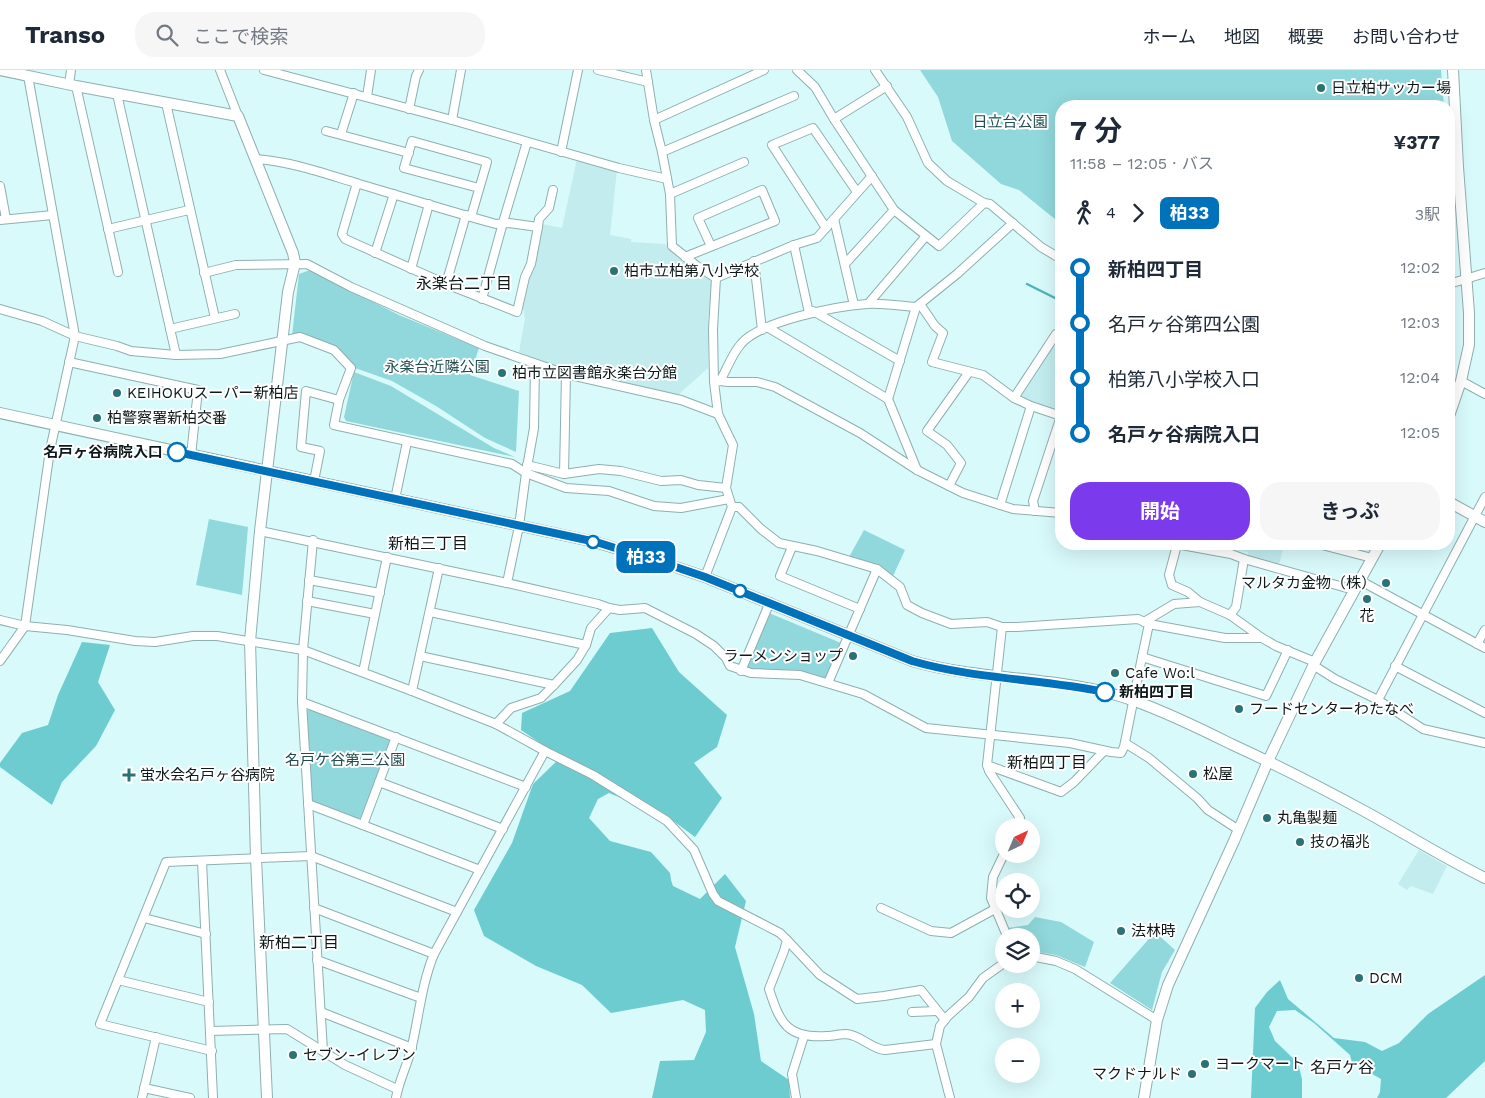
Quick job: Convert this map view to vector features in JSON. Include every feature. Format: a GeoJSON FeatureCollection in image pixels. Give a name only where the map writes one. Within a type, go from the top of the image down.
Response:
{"type":"FeatureCollection","features":[{"type":"Feature","properties":{"kind":"street"},"geometry":{"type":"LineString","coordinates":[[1,70],[72,86],[238,116]]}},
{"type":"Feature","properties":{"kind":"street"},"geometry":{"type":"LineString","coordinates":[[71,70],[72,86],[118,272]]}},
{"type":"Feature","properties":{"kind":"street"},"geometry":{"type":"LineString","coordinates":[[220,70],[294,253],[295,263],[288,292],[282,341],[260,530],[250,641],[256,858],[266,1098]]}},
{"type":"Feature","properties":{"kind":"street"},"geometry":{"type":"LineString","coordinates":[[264,70],[452,120],[619,168],[668,179]]}},
{"type":"Feature","properties":{"kind":"street"},"geometry":{"type":"LineString","coordinates":[[300,79],[301,70]]}},
{"type":"Feature","properties":{"kind":"street"},"geometry":{"type":"LineString","coordinates":[[367,97],[371,70]]}},
{"type":"Feature","properties":{"kind":"street"},"geometry":{"type":"LineString","coordinates":[[409,109],[419,70]]}},
{"type":"Feature","properties":{"kind":"street"},"geometry":{"type":"LineString","coordinates":[[452,120],[461,70]]}},
{"type":"Feature","properties":{"kind":"street"},"geometry":{"type":"LineString","coordinates":[[561,152],[578,70]]}},
{"type":"Feature","properties":{"kind":"street"},"geometry":{"type":"LineString","coordinates":[[598,70],[648,82]]}},
{"type":"Feature","properties":{"kind":"street"},"geometry":{"type":"LineString","coordinates":[[646,70],[654,120],[668,179],[672,246],[716,278]]}},
{"type":"Feature","properties":{"kind":"street"},"geometry":{"type":"LineString","coordinates":[[654,120],[764,70]]}},
{"type":"Feature","properties":{"kind":"street"},"geometry":{"type":"LineString","coordinates":[[797,70],[815,86],[894,210],[939,246],[984,203]]}},
{"type":"Feature","properties":{"kind":"street"},"geometry":{"type":"LineString","coordinates":[[875,70],[907,117],[928,163],[947,181],[984,203],[990,204],[1041,248],[1055,255]]}},
{"type":"Feature","properties":{"kind":"street"},"geometry":{"type":"LineString","coordinates":[[1453,70],[1455,100]]}},
{"type":"Feature","properties":{"kind":"street"},"geometry":{"type":"LineString","coordinates":[[0,661],[25,626],[49,455],[75,336],[28,76]]}},
{"type":"Feature","properties":{"kind":"street"},"geometry":{"type":"LineString","coordinates":[[834,118],[886,86]]}},
{"type":"Feature","properties":{"kind":"street"},"geometry":{"type":"LineString","coordinates":[[341,134],[354,93]]}},
{"type":"Feature","properties":{"kind":"street"},"geometry":{"type":"LineString","coordinates":[[117,94],[176,356]]}},
{"type":"Feature","properties":{"kind":"street"},"geometry":{"type":"LineString","coordinates":[[662,152],[794,96]]}},
{"type":"Feature","properties":{"kind":"street"},"geometry":{"type":"LineString","coordinates":[[1455,102],[1469,313],[1469,345],[1462,381],[1455,391]]}},
{"type":"Feature","properties":{"kind":"street"},"geometry":{"type":"LineString","coordinates":[[166,103],[215,318]]}},
{"type":"Feature","properties":{"kind":"street"},"geometry":{"type":"LineString","coordinates":[[826,228],[772,145],[813,128],[857,192]]}},
{"type":"Feature","properties":{"kind":"street"},"geometry":{"type":"LineString","coordinates":[[326,130],[409,153]]}},
{"type":"Feature","properties":{"kind":"street"},"geometry":{"type":"LineString","coordinates":[[446,284],[479,188],[487,162],[412,141],[404,168],[479,188]]}},
{"type":"Feature","properties":{"kind":"street"},"geometry":{"type":"LineString","coordinates":[[482,299],[527,142]]}},
{"type":"Feature","properties":{"kind":"street"},"geometry":{"type":"LineString","coordinates":[[255,159],[300,167],[496,224],[538,227]]}},
{"type":"Feature","properties":{"kind":"street"},"geometry":{"type":"LineString","coordinates":[[670,194],[744,162]]}},
{"type":"Feature","properties":{"kind":"street"},"geometry":{"type":"LineString","coordinates":[[716,278],[794,244],[817,238],[872,176]]}},
{"type":"Feature","properties":{"kind":"street"},"geometry":{"type":"LineString","coordinates":[[357,183],[342,234],[345,239],[446,284],[517,312],[525,277],[531,264],[539,219],[549,208],[552,190]]}},
{"type":"Feature","properties":{"kind":"street"},"geometry":{"type":"LineString","coordinates":[[0,186],[3,220],[53,215]]}},
{"type":"Feature","properties":{"kind":"street"},"geometry":{"type":"LineString","coordinates":[[685,257],[775,221],[762,190],[698,218],[711,246]]}},
{"type":"Feature","properties":{"kind":"street"},"geometry":{"type":"LineString","coordinates":[[375,253],[394,194]]}},
{"type":"Feature","properties":{"kind":"street"},"geometry":{"type":"LineString","coordinates":[[411,269],[429,204]]}},
{"type":"Feature","properties":{"kind":"street"},"geometry":{"type":"LineString","coordinates":[[108,229],[190,210]]}},
{"type":"Feature","properties":{"kind":"street"},"geometry":{"type":"LineString","coordinates":[[845,264],[894,210]]}},
{"type":"Feature","properties":{"kind":"street"},"geometry":{"type":"LineString","coordinates":[[834,219],[854,305]]}},
{"type":"Feature","properties":{"kind":"street"},"geometry":{"type":"LineString","coordinates":[[888,400],[918,305],[957,274],[1013,223]]}},
{"type":"Feature","properties":{"kind":"street"},"geometry":{"type":"LineString","coordinates":[[868,304],[926,236]]}},
{"type":"Feature","properties":{"kind":"street"},"geometry":{"type":"LineString","coordinates":[[794,244],[811,312],[900,361]]}},
{"type":"Feature","properties":{"kind":"street"},"geometry":{"type":"LineString","coordinates":[[754,261],[764,329]]}},
{"type":"Feature","properties":{"kind":"street"},"geometry":{"type":"LineString","coordinates":[[204,273],[236,265],[307,264],[351,288],[451,332],[535,364],[566,374],[681,400],[718,414]]}},
{"type":"Feature","properties":{"kind":"street"},"geometry":{"type":"LineString","coordinates":[[1455,282],[1485,273]]}},
{"type":"Feature","properties":{"kind":"street"},"geometry":{"type":"LineString","coordinates":[[705,577],[730,503],[726,488],[733,445],[718,414],[713,329],[716,278]]}},
{"type":"Feature","properties":{"kind":"street"},"geometry":{"type":"LineString","coordinates":[[717,381],[741,344],[764,329],[811,312],[854,305],[918,305],[943,333],[932,362],[983,375],[1014,398],[1055,414]]}},
{"type":"Feature","properties":{"kind":"street"},"geometry":{"type":"LineString","coordinates":[[0,309],[42,321],[75,336],[131,351],[176,356],[220,354],[300,337],[334,350],[351,368],[339,400],[334,425],[512,464],[566,488],[609,491],[654,506],[681,508],[730,503],[739,507],[761,529],[779,543],[817,551],[877,569],[900,586],[907,605],[914,610],[951,624],[987,622],[1002,627],[1138,619],[1146,623],[1225,638],[1262,638]]}},
{"type":"Feature","properties":{"kind":"street"},"geometry":{"type":"LineString","coordinates":[[170,329],[235,314]]}},
{"type":"Feature","properties":{"kind":"street"},"geometry":{"type":"LineString","coordinates":[[764,329],[888,400],[917,470]]}},
{"type":"Feature","properties":{"kind":"street"},"geometry":{"type":"LineString","coordinates":[[1014,398],[1055,336]]}},
{"type":"Feature","properties":{"kind":"street"},"geometry":{"type":"LineString","coordinates":[[69,362],[198,390],[191,455]]}},
{"type":"Feature","properties":{"kind":"street"},"geometry":{"type":"LineString","coordinates":[[507,582],[519,526],[526,469],[534,428],[535,364]]}},
{"type":"Feature","properties":{"kind":"street"},"geometry":{"type":"LineString","coordinates":[[949,486],[962,462],[947,446],[927,431],[969,372]]}},
{"type":"Feature","properties":{"kind":"street"},"geometry":{"type":"LineString","coordinates":[[564,474],[566,374]]}},
{"type":"Feature","properties":{"kind":"street"},"geometry":{"type":"LineString","coordinates":[[717,381],[757,382],[775,387],[860,433],[917,470],[963,493],[1000,505],[1055,513]]}},
{"type":"Feature","properties":{"kind":"street"},"geometry":{"type":"LineString","coordinates":[[1462,381],[1485,394]]}},
{"type":"Feature","properties":{"kind":"street"},"geometry":{"type":"LineString","coordinates":[[314,481],[320,451],[301,447],[306,391],[339,400]]}},
{"type":"Feature","properties":{"kind":"street"},"geometry":{"type":"LineString","coordinates":[[1000,505],[1031,406]]}},
{"type":"Feature","properties":{"kind":"street"},"geometry":{"type":"LineString","coordinates":[[0,413],[596,542],[705,577],[912,661],[936,668],[1079,687],[1134,700],[1180,719],[1268,761],[1485,878]]}},
{"type":"Feature","properties":{"kind":"street"},"geometry":{"type":"LineString","coordinates":[[1035,511],[1033,501],[1055,434]]}},
{"type":"Feature","properties":{"kind":"street"},"geometry":{"type":"LineString","coordinates":[[395,499],[407,442]]}},
{"type":"Feature","properties":{"kind":"street"},"geometry":{"type":"LineString","coordinates":[[526,469],[564,474],[599,469],[621,470],[661,481],[682,480],[698,485],[726,488]]}},
{"type":"Feature","properties":{"kind":"street"},"geometry":{"type":"LineString","coordinates":[[1378,700],[1485,497]]}},
{"type":"Feature","properties":{"kind":"street"},"geometry":{"type":"LineString","coordinates":[[1455,505],[1485,522]]}},
{"type":"Feature","properties":{"kind":"street"},"geometry":{"type":"LineString","coordinates":[[260,530],[507,582],[609,608],[620,610],[645,608],[696,634],[714,646],[726,658],[730,666],[741,671],[800,675],[828,683],[863,694],[926,728],[1070,742],[1104,751],[1121,753],[1125,743],[1134,700],[1146,623],[1174,604],[1200,602]]}},
{"type":"Feature","properties":{"kind":"street"},"geometry":{"type":"LineString","coordinates":[[313,540],[303,650],[302,702],[323,1052]]}},
{"type":"Feature","properties":{"kind":"street"},"geometry":{"type":"LineString","coordinates":[[792,547],[780,576],[860,609]]}},
{"type":"Feature","properties":{"kind":"street"},"geometry":{"type":"LineString","coordinates":[[1175,550],[1169,575],[1172,585],[1188,592],[1200,602],[1230,615],[1276,646],[1314,663],[1335,679],[1378,700],[1423,729],[1485,744]]}},
{"type":"Feature","properties":{"kind":"street"},"geometry":{"type":"LineString","coordinates":[[1209,550],[1231,554],[1354,590]]}},
{"type":"Feature","properties":{"kind":"street"},"geometry":{"type":"LineString","coordinates":[[1341,550],[1372,558]]}},
{"type":"Feature","properties":{"kind":"street"},"geometry":{"type":"LineString","coordinates":[[1144,1098],[1157,1020],[1168,985],[1314,663],[1377,550]]}},
{"type":"Feature","properties":{"kind":"street"},"geometry":{"type":"LineString","coordinates":[[363,672],[387,557]]}},
{"type":"Feature","properties":{"kind":"street"},"geometry":{"type":"LineString","coordinates":[[1230,615],[1236,607],[1244,559]]}},
{"type":"Feature","properties":{"kind":"street"},"geometry":{"type":"LineString","coordinates":[[412,690],[439,568]]}},
{"type":"Feature","properties":{"kind":"street"},"geometry":{"type":"LineString","coordinates":[[828,683],[877,569]]}},
{"type":"Feature","properties":{"kind":"street"},"geometry":{"type":"LineString","coordinates":[[309,580],[380,593]]}},
{"type":"Feature","properties":{"kind":"street"},"geometry":{"type":"LineString","coordinates":[[1359,580],[1481,646],[1485,630]]}},
{"type":"Feature","properties":{"kind":"street"},"geometry":{"type":"LineString","coordinates":[[307,601],[375,614]]}},
{"type":"Feature","properties":{"kind":"street"},"geometry":{"type":"LineString","coordinates":[[741,671],[770,602]]}},
{"type":"Feature","properties":{"kind":"street"},"geometry":{"type":"LineString","coordinates":[[496,724],[511,708],[541,698],[554,685],[577,660],[586,645],[591,628],[609,608]]}},
{"type":"Feature","properties":{"kind":"street"},"geometry":{"type":"LineString","coordinates":[[430,612],[586,645]]}},
{"type":"Feature","properties":{"kind":"street"},"geometry":{"type":"LineString","coordinates":[[0,620],[25,626],[67,630],[135,642],[155,642],[193,636],[209,636],[303,650],[412,690],[496,724],[593,775],[667,821],[694,850],[712,894],[718,900],[780,933],[820,975],[857,998],[921,990],[945,1020]]}},
{"type":"Feature","properties":{"kind":"street"},"geometry":{"type":"LineString","coordinates":[[1002,627],[987,764],[989,771],[1020,818]]}},
{"type":"Feature","properties":{"kind":"street"},"geometry":{"type":"LineString","coordinates":[[1142,657],[1266,696],[1288,650]]}},
{"type":"Feature","properties":{"kind":"street"},"geometry":{"type":"LineString","coordinates":[[420,656],[554,685]]}},
{"type":"Feature","properties":{"kind":"street"},"geometry":{"type":"LineString","coordinates":[[1396,666],[1485,713]]}},
{"type":"Feature","properties":{"kind":"street"},"geometry":{"type":"LineString","coordinates":[[302,702],[526,787]]}},
{"type":"Feature","properties":{"kind":"street"},"geometry":{"type":"LineString","coordinates":[[363,825],[396,737]]}},
{"type":"Feature","properties":{"kind":"street"},"geometry":{"type":"LineString","coordinates":[[1125,743],[1149,758],[1197,798],[1208,810],[1239,830]]}},
{"type":"Feature","properties":{"kind":"street"},"geometry":{"type":"LineString","coordinates":[[396,1098],[397,1089],[412,1048],[421,998],[434,954],[545,751]]}},
{"type":"Feature","properties":{"kind":"street"},"geometry":{"type":"LineString","coordinates":[[987,764],[1054,791],[1061,792],[1074,782],[1104,751]]}},
{"type":"Feature","properties":{"kind":"street"},"geometry":{"type":"LineString","coordinates":[[379,782],[503,829]]}},
{"type":"Feature","properties":{"kind":"street"},"geometry":{"type":"LineString","coordinates":[[308,804],[480,870]]}},
{"type":"Feature","properties":{"kind":"street"},"geometry":{"type":"LineString","coordinates":[[212,1050],[100,1024],[166,862],[311,856],[457,912]]}},
{"type":"Feature","properties":{"kind":"street"},"geometry":{"type":"LineString","coordinates":[[202,862],[213,1098]]}},
{"type":"Feature","properties":{"kind":"street"},"geometry":{"type":"LineString","coordinates":[[881,908],[931,931],[951,933],[995,909],[991,898],[993,877],[1000,863]]}},
{"type":"Feature","properties":{"kind":"street"},"geometry":{"type":"LineString","coordinates":[[314,908],[434,954]]}},
{"type":"Feature","properties":{"kind":"street"},"geometry":{"type":"LineString","coordinates":[[144,918],[206,934]]}},
{"type":"Feature","properties":{"kind":"street"},"geometry":{"type":"LineString","coordinates":[[786,940],[784,951],[769,989],[779,1017],[790,1031],[804,1036],[847,1034],[863,1040],[877,1049],[885,1050],[936,1044]]}},
{"type":"Feature","properties":{"kind":"street"},"geometry":{"type":"LineString","coordinates":[[1040,958],[1056,961],[1075,969],[1157,1020]]}},
{"type":"Feature","properties":{"kind":"street"},"geometry":{"type":"LineString","coordinates":[[317,960],[421,998]]}},
{"type":"Feature","properties":{"kind":"street"},"geometry":{"type":"LineString","coordinates":[[950,1098],[936,1044],[940,1026],[969,997],[983,978],[995,969]]}},
{"type":"Feature","properties":{"kind":"street"},"geometry":{"type":"LineString","coordinates":[[118,980],[209,1002]]}},
{"type":"Feature","properties":{"kind":"street"},"geometry":{"type":"LineString","coordinates":[[912,1012],[937,1011]]}},
{"type":"Feature","properties":{"kind":"street"},"geometry":{"type":"LineString","coordinates":[[321,1012],[412,1048]]}},
{"type":"Feature","properties":{"kind":"street"},"geometry":{"type":"LineString","coordinates":[[210,1032],[287,1029],[359,1072],[397,1089]]}},
{"type":"Feature","properties":{"kind":"street"},"geometry":{"type":"LineString","coordinates":[[796,1098],[792,1074],[804,1036]]}},
{"type":"Feature","properties":{"kind":"street"},"geometry":{"type":"LineString","coordinates":[[142,1098],[156,1037]]}},
{"type":"Feature","properties":{"kind":"street"},"geometry":{"type":"LineString","coordinates":[[144,1088],[190,1098]]}},
{"type":"Feature","properties":{"kind":"shaded area","name":"柏市立柏第八小学校"},"geometry":{"type":"Polygon","coordinates":[[[577,159],[617,170],[610,235],[631,239],[631,242],[665,244],[682,260],[710,280],[712,284],[708,318],[708,368],[678,395],[567,370],[519,352],[525,318],[522,304],[542,224],[562,228],[577,159]]]}},
{"type":"Feature","properties":{"kind":"shaded area"},"geometry":{"type":"Polygon","coordinates":[[[1054,341],[1055,411],[1021,399],[1019,394],[1054,341]]]}},
{"type":"Feature","properties":{"kind":"shaded area"},"geometry":{"type":"Polygon","coordinates":[[[1236,550],[1283,550],[1279,565],[1248,556],[1248,552],[1236,550]]]}},
{"type":"Feature","properties":{"kind":"shaded area"},"geometry":{"type":"Polygon","coordinates":[[[652,628],[679,672],[727,715],[717,747],[694,763],[722,798],[695,837],[668,817],[609,793],[598,799],[589,818],[610,841],[651,852],[670,873],[673,886],[700,899],[725,874],[746,901],[735,947],[754,1014],[761,1061],[789,1080],[790,1098],[652,1098],[660,1061],[694,1060],[706,1032],[705,1010],[683,1000],[611,1013],[582,985],[536,966],[484,936],[474,910],[512,843],[533,784],[561,757],[521,730],[522,713],[570,691],[610,633],[652,628]]]}},
{"type":"Feature","properties":{"kind":"shaded area"},"geometry":{"type":"Polygon","coordinates":[[[82,642],[110,645],[98,682],[115,710],[96,746],[62,782],[52,805],[0,767],[0,763],[22,733],[48,725],[58,695],[82,642]]]}},
{"type":"Feature","properties":{"kind":"shaded area"},"geometry":{"type":"Polygon","coordinates":[[[1419,850],[1447,866],[1433,894],[1411,886],[1407,890],[1398,884],[1419,850]]]}},
{"type":"Feature","properties":{"kind":"shaded area"},"geometry":{"type":"Polygon","coordinates":[[[1485,975],[1485,1061],[1446,1098],[1377,1098],[1380,1092],[1381,1079],[1352,1063],[1350,1055],[1314,1023],[1295,1010],[1277,1011],[1269,1027],[1275,1041],[1298,1063],[1302,1079],[1302,1098],[1251,1098],[1255,1008],[1267,992],[1280,980],[1288,999],[1334,1038],[1365,1042],[1382,1051],[1399,1043],[1428,1014],[1485,975]]]}},
{"type":"Feature","properties":{"kind":"green space","name":"日立台公園"},"geometry":{"type":"Polygon","coordinates":[[[920,70],[1441,70],[1444,100],[1055,100],[1055,219],[1019,190],[1001,184],[952,141],[938,97],[920,70]]]}},
{"type":"Feature","properties":{"kind":"green space","name":"永楽台近隣公園"},"geometry":{"type":"Polygon","coordinates":[[[310,270],[399,315],[479,348],[470,375],[519,391],[516,452],[485,438],[436,406],[392,381],[355,368],[335,347],[292,336],[299,274],[310,270]]]}},
{"type":"Feature","properties":{"kind":"green space"},"geometry":{"type":"Polygon","coordinates":[[[354,372],[391,386],[494,448],[515,457],[346,421],[344,417],[354,372]]]}},
{"type":"Feature","properties":{"kind":"green space"},"geometry":{"type":"Polygon","coordinates":[[[209,519],[248,527],[242,595],[196,585],[209,519]]]}},
{"type":"Feature","properties":{"kind":"green space"},"geometry":{"type":"Polygon","coordinates":[[[864,530],[905,550],[893,576],[872,564],[849,557],[864,530]]]}},
{"type":"Feature","properties":{"kind":"green space"},"geometry":{"type":"Polygon","coordinates":[[[769,613],[841,643],[827,676],[823,678],[800,671],[748,669],[746,665],[769,613]]]}},
{"type":"Feature","properties":{"kind":"green space","name":"名戸ケ谷第三公園"},"geometry":{"type":"Polygon","coordinates":[[[310,708],[389,739],[390,742],[361,818],[358,819],[313,802],[311,799],[307,711],[310,708]]]}},
{"type":"Feature","properties":{"kind":"green space"},"geometry":{"type":"Polygon","coordinates":[[[1034,918],[1061,922],[1094,942],[1085,967],[1056,955],[1040,952],[1040,928],[1008,928],[1028,925],[1034,918]]]}},
{"type":"Feature","properties":{"kind":"green space"},"geometry":{"type":"Polygon","coordinates":[[[1155,932],[1175,950],[1162,972],[1152,1010],[1110,983],[1155,932]]]}},
{"type":"Feature","properties":{"kind":"waterway"},"geometry":{"type":"LineString","coordinates":[[1027,284],[1055,298]]}},
{"type":"Feature","properties":{"kind":"bus line","name":"柏33"},"geometry":{"type":"LineString","coordinates":[[177,452],[596,542],[705,577],[770,602],[848,636],[912,661],[936,668],[1105,692]]}},
{"type":"Feature","properties":{"kind":"place","name":"日立柏サッカー場"},"geometry":{"type":"Point","coordinates":[1321,88]}},
{"type":"Feature","properties":{"kind":"place","name":"柏市立柏第八小学校"},"geometry":{"type":"Point","coordinates":[614,271]}},
{"type":"Feature","properties":{"kind":"place","name":"柏市立図書館永楽台分館"},"geometry":{"type":"Point","coordinates":[502,373]}},
{"type":"Feature","properties":{"kind":"place","name":"KEIHOKUスーパー新柏店"},"geometry":{"type":"Point","coordinates":[117,393]}},
{"type":"Feature","properties":{"kind":"place","name":"柏警察署新柏交番"},"geometry":{"type":"Point","coordinates":[97,418]}},
{"type":"Feature","properties":{"kind":"place","name":"名戸ヶ谷病院入口"},"geometry":{"type":"Point","coordinates":[177,452]}},
{"type":"Feature","properties":{"kind":"place","name":"マルタカ金物（株）"},"geometry":{"type":"Point","coordinates":[1386,583]}},
{"type":"Feature","properties":{"kind":"place","name":"花"},"geometry":{"type":"Point","coordinates":[1367,599]}},
{"type":"Feature","properties":{"kind":"place","name":"ラーメンショップ"},"geometry":{"type":"Point","coordinates":[853,656]}},
{"type":"Feature","properties":{"kind":"place","name":"Cafe Wo:l"},"geometry":{"type":"Point","coordinates":[1115,673]}},
{"type":"Feature","properties":{"kind":"place","name":"新柏四丁目"},"geometry":{"type":"Point","coordinates":[1105,692]}},
{"type":"Feature","properties":{"kind":"place","name":"フードセンターわたなべ"},"geometry":{"type":"Point","coordinates":[1239,709]}},
{"type":"Feature","properties":{"kind":"place","name":"松屋"},"geometry":{"type":"Point","coordinates":[1193,774]}},
{"type":"Feature","properties":{"kind":"place","name":"蛍水会名戸ヶ谷病院"},"geometry":{"type":"Point","coordinates":[129,775]}},
{"type":"Feature","properties":{"kind":"place","name":"丸亀製麺"},"geometry":{"type":"Point","coordinates":[1267,818]}},
{"type":"Feature","properties":{"kind":"place","name":"技の福兆"},"geometry":{"type":"Point","coordinates":[1300,842]}},
{"type":"Feature","properties":{"kind":"place","name":"法林時"},"geometry":{"type":"Point","coordinates":[1121,931]}},
{"type":"Feature","properties":{"kind":"place","name":"DCM"},"geometry":{"type":"Point","coordinates":[1359,978]}},
{"type":"Feature","properties":{"kind":"place","name":"セブン-イレブン"},"geometry":{"type":"Point","coordinates":[293,1055]}},
{"type":"Feature","properties":{"kind":"place","name":"ヨークマート"},"geometry":{"type":"Point","coordinates":[1205,1064]}},
{"type":"Feature","properties":{"kind":"place","name":"マクドナルド"},"geometry":{"type":"Point","coordinates":[1192,1074]}},
{"type":"Feature","properties":{"kind":"district","name":"永楽台二丁目"},"geometry":{"type":"Point","coordinates":[464,283]}},
{"type":"Feature","properties":{"kind":"district","name":"新柏三丁目"},"geometry":{"type":"Point","coordinates":[428,543]}},
{"type":"Feature","properties":{"kind":"district","name":"新柏四丁目"},"geometry":{"type":"Point","coordinates":[1047,762]}},
{"type":"Feature","properties":{"kind":"district","name":"新柏二丁目"},"geometry":{"type":"Point","coordinates":[299,942]}},
{"type":"Feature","properties":{"kind":"district","name":"名戸ケ谷"},"geometry":{"type":"Point","coordinates":[1342,1067]}}]}
